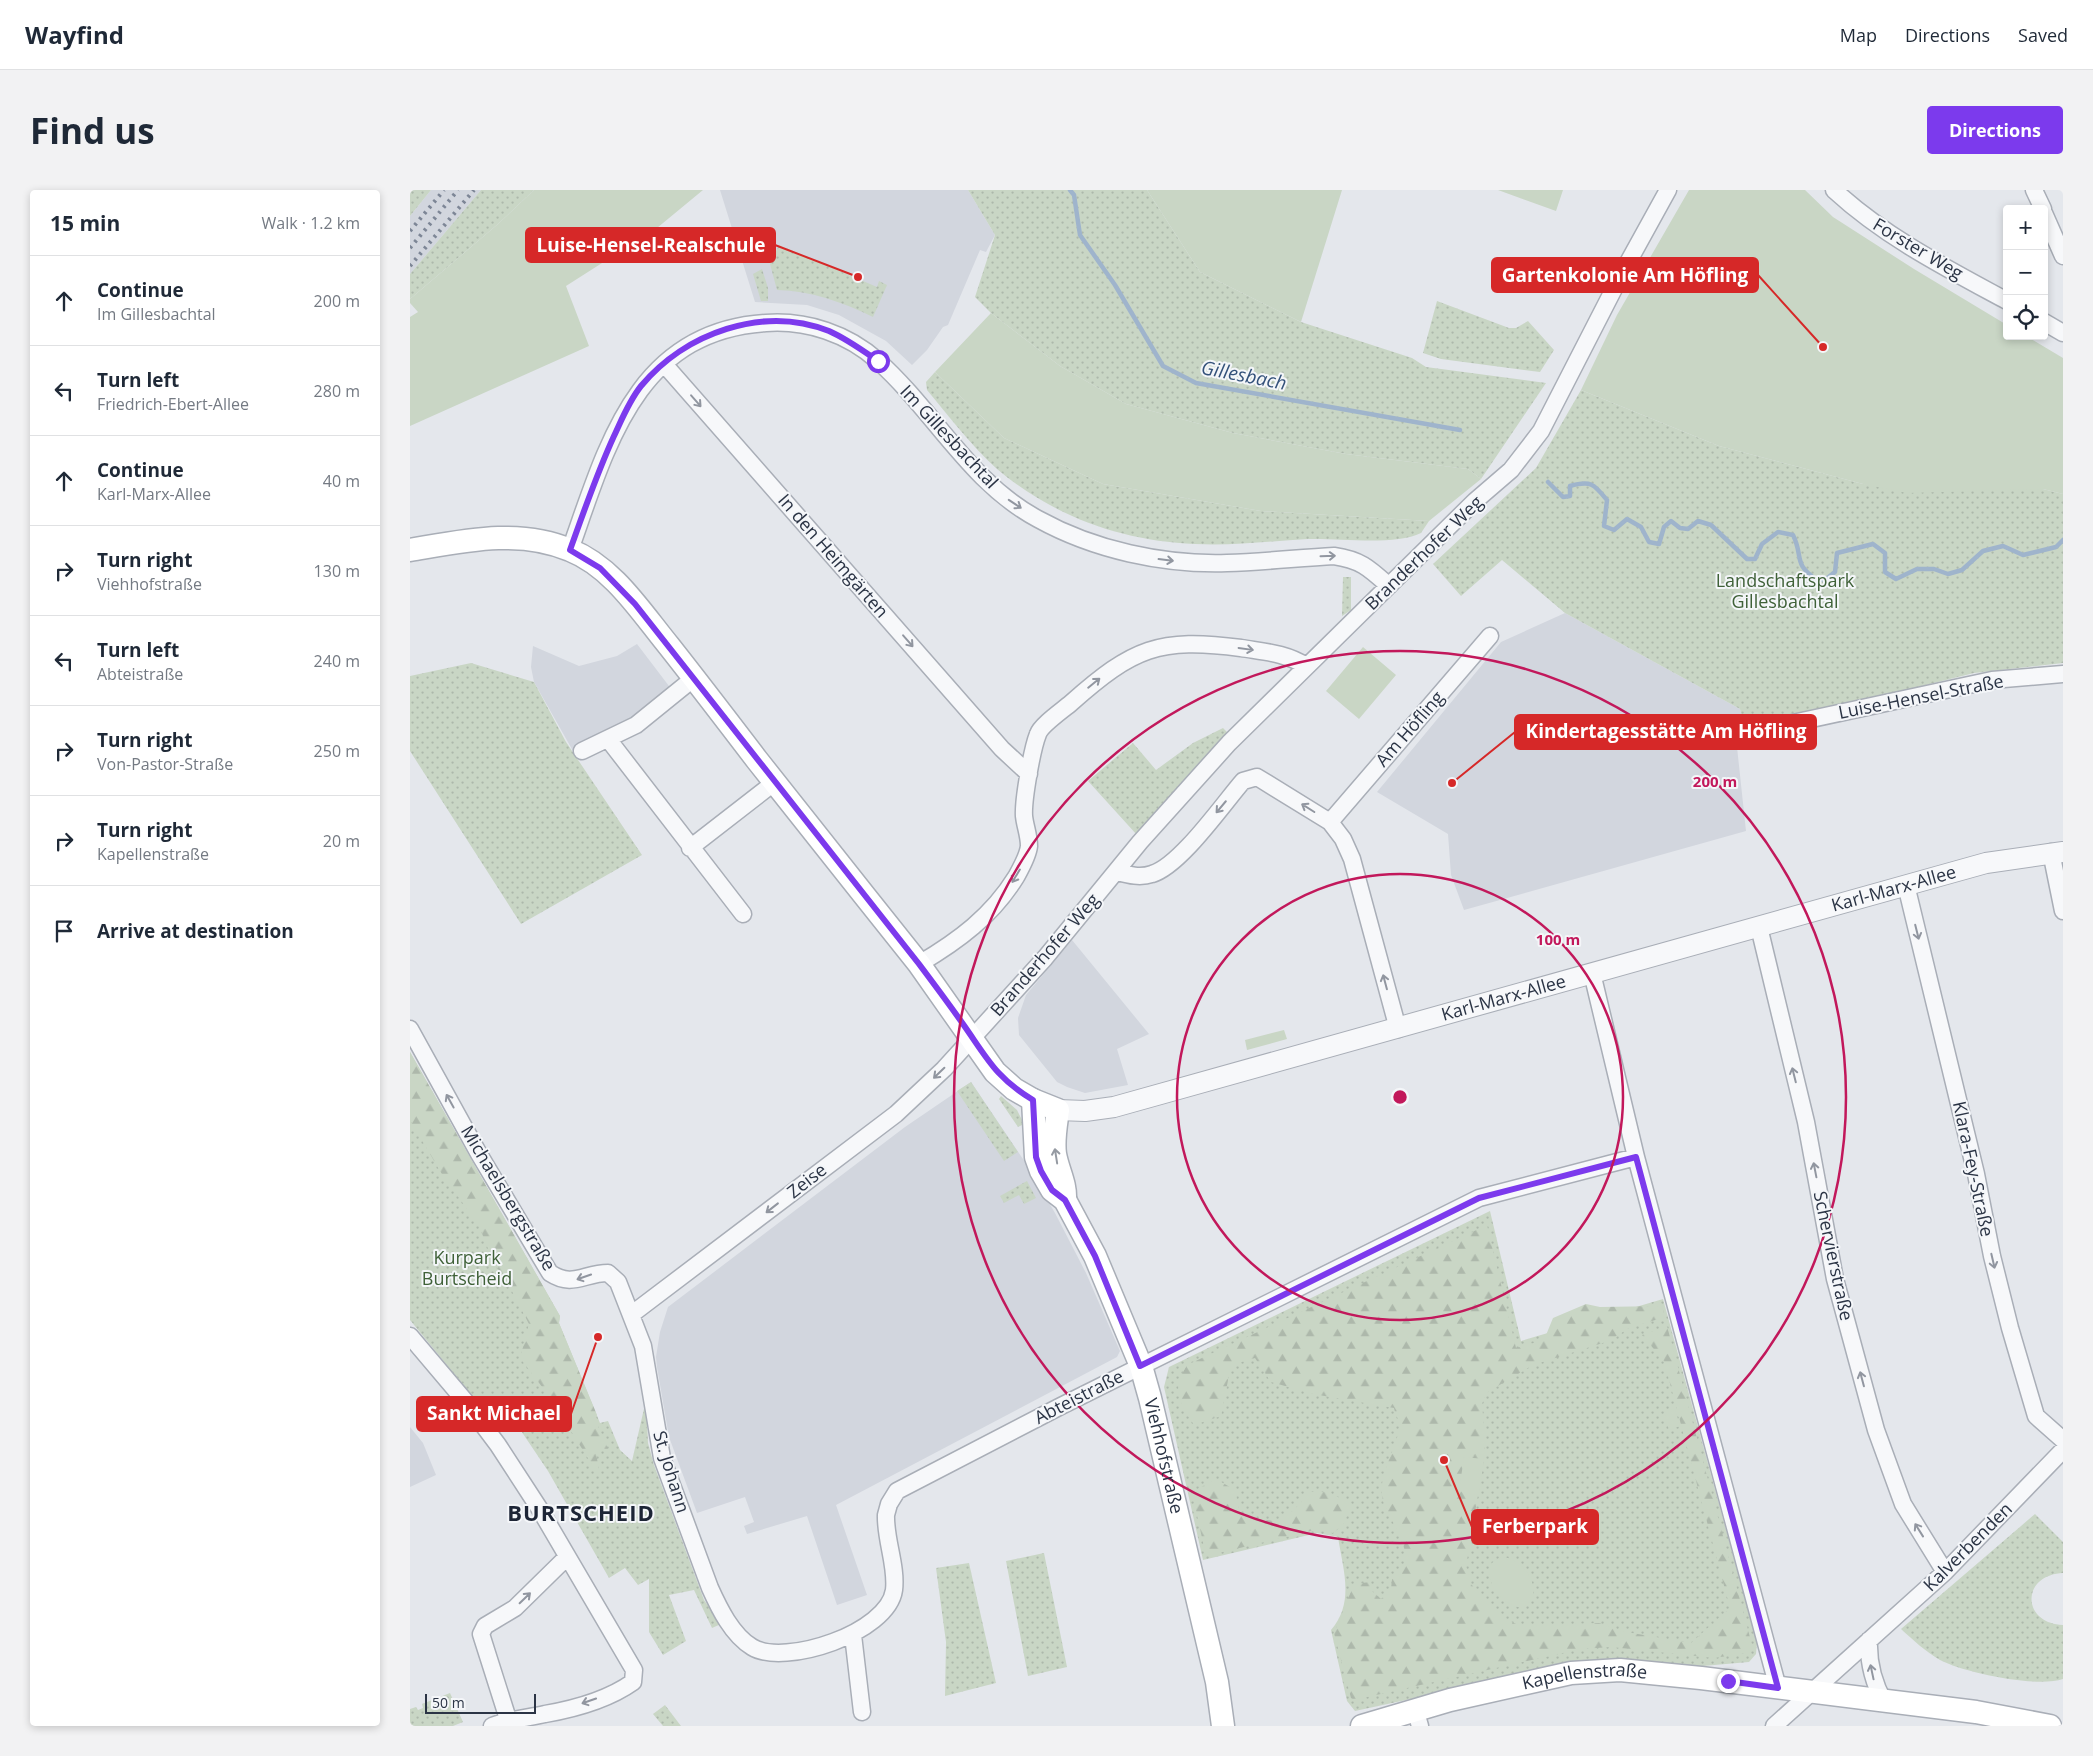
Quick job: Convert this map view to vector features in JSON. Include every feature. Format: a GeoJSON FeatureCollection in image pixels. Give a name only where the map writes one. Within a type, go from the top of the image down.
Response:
{"type":"FeatureCollection","features":[{"type":"Feature","properties":{"kind":"main road","name":"Karl-Marx-Allee"},"geometry":{"type":"LineString","coordinates":[[410,550],[467,540],[504,537],[537,541],[570,550],[595,564],[614,580],[694,678],[919,964],[996,1072],[1014,1089],[1033,1100],[1058,1110]]}},
{"type":"Feature","properties":{"kind":"main road","name":"Viehhofstraße"},"geometry":{"type":"LineString","coordinates":[[1033,1100],[1036,1157],[1041,1171],[1052,1190],[1065,1200],[1095,1256],[1140,1366],[1150,1398],[1217,1682],[1223,1726]]}},
{"type":"Feature","properties":{"kind":"main road","name":"Viehhofstraße"},"geometry":{"type":"LineString","coordinates":[[1058,1110],[1055,1153],[1066,1187],[1065,1200]]}},
{"type":"Feature","properties":{"kind":"main road","name":"Kapellenstraße"},"geometry":{"type":"LineString","coordinates":[[1362,1726],[1418,1718],[1544,1679],[1601,1670],[1662,1673],[1976,1712],[2050,1726]]}},
{"type":"Feature","properties":{"kind":"street","name":"Branderhofer Weg"},"geometry":{"type":"LineString","coordinates":[[972,1037],[1045,958],[1118,872],[1140,842],[1229,742],[1527,452],[1560,397],[1620,277],[1668,190]]}},
{"type":"Feature","properties":{"kind":"street","name":"Forster Weg"},"geometry":{"type":"LineString","coordinates":[[1834,190],[1857,212],[1895,239],[2003,299]]}},
{"type":"Feature","properties":{"kind":"street"},"geometry":{"type":"LineString","coordinates":[[2034,190],[2040,205]]}},
{"type":"Feature","properties":{"kind":"street"},"geometry":{"type":"LineString","coordinates":[[2048,222],[2063,256]]}},
{"type":"Feature","properties":{"kind":"street","name":"Im Gillesbachtal"},"geometry":{"type":"LineString","coordinates":[[570,550],[598,471],[625,411],[641,386],[664,364],[687,346],[713,332],[744,324],[800,323],[828,331],[851,342],[878,361],[975,470],[1005,497],[1036,519],[1071,535],[1128,553],[1181,561],[1225,564],[1334,556],[1350,558],[1362,562],[1389,586]]}},
{"type":"Feature","properties":{"kind":"street"},"geometry":{"type":"LineString","coordinates":[[2048,324],[2062,330]]}},
{"type":"Feature","properties":{"kind":"street","name":"In den Heimgärten"},"geometry":{"type":"LineString","coordinates":[[664,364],[1002,749],[1029,774]]}},
{"type":"Feature","properties":{"kind":"street","name":"Am Höfling"},"geometry":{"type":"LineString","coordinates":[[1330,822],[1490,636]]}},
{"type":"Feature","properties":{"kind":"street"},"geometry":{"type":"LineString","coordinates":[[919,964],[957,941],[986,916],[1010,887],[1023,866],[1029,846],[1024,815],[1029,774],[1038,732],[1114,668],[1144,651],[1162,646],[1205,643],[1293,657],[1306,666]]}},
{"type":"Feature","properties":{"kind":"street","name":"Luise-Hensel-Straße"},"geometry":{"type":"LineString","coordinates":[[1751,732],[1992,680],[2063,674]]}},
{"type":"Feature","properties":{"kind":"street"},"geometry":{"type":"LineString","coordinates":[[582,751],[636,725],[694,678]]}},
{"type":"Feature","properties":{"kind":"street"},"geometry":{"type":"LineString","coordinates":[[608,739],[690,848],[743,914]]}},
{"type":"Feature","properties":{"kind":"street"},"geometry":{"type":"LineString","coordinates":[[1118,872],[1135,876],[1153,874],[1185,851],[1243,781],[1257,777],[1330,822],[1343,839],[1352,859],[1398,1029]]}},
{"type":"Feature","properties":{"kind":"street"},"geometry":{"type":"LineString","coordinates":[[690,848],[775,782]]}},
{"type":"Feature","properties":{"kind":"street"},"geometry":{"type":"LineString","coordinates":[[2057,852],[2063,911]]}},
{"type":"Feature","properties":{"kind":"street","name":"Karl-Marx-Allee"},"geometry":{"type":"LineString","coordinates":[[1058,1110],[1084,1112],[1114,1107],[1986,863],[2057,852]]}},
{"type":"Feature","properties":{"kind":"street","name":"Klara-Fey-Straße"},"geometry":{"type":"LineString","coordinates":[[1906,885],[1976,1174],[1992,1256],[2010,1328],[2036,1416],[2063,1440]]}},
{"type":"Feature","properties":{"kind":"street","name":"Schervierstraße"},"geometry":{"type":"LineString","coordinates":[[1759,927],[1806,1122],[1835,1279],[1876,1430],[1903,1504],[1945,1572]]}},
{"type":"Feature","properties":{"kind":"street"},"geometry":{"type":"LineString","coordinates":[[1592,973],[1636,1157],[1778,1688]]}},
{"type":"Feature","properties":{"kind":"street","name":"Michaelsbergstraße"},"geometry":{"type":"LineString","coordinates":[[410,1029],[479,1154],[550,1273],[560,1280],[571,1281],[596,1273],[608,1273],[618,1282],[632,1314]]}},
{"type":"Feature","properties":{"kind":"street","name":"Zeise"},"geometry":{"type":"LineString","coordinates":[[632,1314],[896,1114],[950,1062],[972,1037]]}},
{"type":"Feature","properties":{"kind":"street","name":"Abteistraße"},"geometry":{"type":"LineString","coordinates":[[889,1504],[897,1491],[1140,1366],[1479,1198],[1636,1157]]}},
{"type":"Feature","properties":{"kind":"street","name":"St. Johann"},"geometry":{"type":"LineString","coordinates":[[632,1314],[643,1346],[662,1458],[710,1588],[741,1638],[752,1647],[768,1653],[791,1652],[853,1635],[873,1622],[886,1610],[894,1591],[886,1519],[889,1504]]}},
{"type":"Feature","properties":{"kind":"street"},"geometry":{"type":"LineString","coordinates":[[410,1336],[465,1401],[498,1445],[628,1657],[634,1670],[633,1682],[621,1690],[546,1720],[508,1719],[492,1726]]}},
{"type":"Feature","properties":{"kind":"street","name":"Kalverbenden"},"geometry":{"type":"LineString","coordinates":[[1774,1726],[1945,1572],[2063,1450]]}},
{"type":"Feature","properties":{"kind":"street"},"geometry":{"type":"LineString","coordinates":[[508,1719],[481,1634],[485,1626],[514,1608],[567,1558]]}},
{"type":"Feature","properties":{"kind":"street"},"geometry":{"type":"LineString","coordinates":[[853,1635],[862,1712]]}},
{"type":"Feature","properties":{"kind":"street"},"geometry":{"type":"LineString","coordinates":[[1868,1640],[1868,1657],[1874,1685],[1884,1702]]}},
{"type":"Feature","properties":{"kind":"shaded area"},"geometry":{"type":"Polygon","coordinates":[[[431,190],[481,190],[410,274],[410,216],[431,190]]]}},
{"type":"Feature","properties":{"kind":"shaded area"},"geometry":{"type":"Polygon","coordinates":[[[720,190],[968,190],[995,235],[986,252],[980,250],[948,325],[943,327],[927,350],[912,365],[886,341],[839,315],[807,305],[755,302],[720,190]]]}},
{"type":"Feature","properties":{"kind":"shaded area"},"geometry":{"type":"Polygon","coordinates":[[[1565,613],[1740,709],[1745,730],[1737,747],[1746,831],[1464,910],[1451,875],[1448,834],[1377,792],[1501,642],[1565,613]]]}},
{"type":"Feature","properties":{"kind":"shaded area"},"geometry":{"type":"Polygon","coordinates":[[[637,644],[672,690],[634,722],[573,751],[534,682],[531,667],[533,646],[579,666],[617,656],[637,644]]]}},
{"type":"Feature","properties":{"kind":"shaded area"},"geometry":{"type":"Polygon","coordinates":[[[1072,940],[1149,1034],[1117,1049],[1128,1085],[1085,1093],[1067,1087],[1057,1082],[1019,1035],[1018,1018],[1026,995],[1072,940]]]}},
{"type":"Feature","properties":{"kind":"shaded area"},"geometry":{"type":"Polygon","coordinates":[[[971,1082],[1025,1162],[1055,1213],[1086,1273],[1120,1351],[1117,1357],[836,1505],[867,1595],[837,1605],[807,1516],[747,1534],[744,1526],[754,1522],[745,1497],[697,1513],[669,1437],[656,1357],[660,1332],[668,1307],[905,1127],[971,1082]]]}},
{"type":"Feature","properties":{"kind":"shaded area"},"geometry":{"type":"Polygon","coordinates":[[[410,1427],[423,1443],[436,1475],[410,1487],[410,1427]]]}},
{"type":"Feature","properties":{"kind":"green space"},"geometry":{"type":"Polygon","coordinates":[[[410,190],[431,190],[410,216],[410,190]]]}},
{"type":"Feature","properties":{"kind":"green space"},"geometry":{"type":"Polygon","coordinates":[[[481,190],[534,190],[498,224],[410,299],[410,274],[481,190]]]}},
{"type":"Feature","properties":{"kind":"green space"},"geometry":{"type":"Polygon","coordinates":[[[534,190],[703,190],[657,228],[566,286],[589,346],[410,426],[410,317],[418,312],[410,303],[410,299],[498,224],[534,190]]]}},
{"type":"Feature","properties":{"kind":"green space"},"geometry":{"type":"Polygon","coordinates":[[[968,190],[1147,190],[1200,272],[1301,322],[1412,358],[1426,367],[1546,383],[1481,479],[1468,469],[1346,454],[1233,433],[1126,404],[1060,366],[991,313],[975,297],[995,235],[968,190]]]}},
{"type":"Feature","properties":{"kind":"green space"},"geometry":{"type":"Polygon","coordinates":[[[1147,190],[1342,190],[1301,322],[1200,272],[1147,190]]]}},
{"type":"Feature","properties":{"kind":"green space"},"geometry":{"type":"Polygon","coordinates":[[[1498,190],[1563,190],[1556,211],[1498,190]]]}},
{"type":"Feature","properties":{"kind":"green space"},"geometry":{"type":"Polygon","coordinates":[[[1689,190],[1805,190],[1833,217],[2003,323],[2003,340],[2033,340],[2063,358],[2063,494],[2043,489],[1907,493],[1863,484],[1719,446],[1581,390],[1617,315],[1689,190]]]}},
{"type":"Feature","properties":{"kind":"green space"},"geometry":{"type":"Polygon","coordinates":[[[779,245],[877,287],[879,281],[887,285],[873,317],[827,298],[777,290],[770,264],[779,245]]]}},
{"type":"Feature","properties":{"kind":"green space"},"geometry":{"type":"Polygon","coordinates":[[[762,269],[768,288],[768,301],[761,301],[753,274],[762,269]]]}},
{"type":"Feature","properties":{"kind":"green space"},"geometry":{"type":"Polygon","coordinates":[[[1437,301],[1509,328],[1516,328],[1528,321],[1554,350],[1540,372],[1441,359],[1423,353],[1437,301]]]}},
{"type":"Feature","properties":{"kind":"green space"},"geometry":{"type":"Polygon","coordinates":[[[991,313],[1060,366],[1126,404],[1233,433],[1346,454],[1468,469],[1481,479],[1429,521],[1261,511],[1103,484],[1004,438],[935,372],[991,313]]]}},
{"type":"Feature","properties":{"kind":"green space"},"geometry":{"type":"Polygon","coordinates":[[[935,372],[1004,438],[1103,484],[1261,511],[1429,521],[1421,533],[1410,537],[1382,540],[1308,539],[1237,544],[1195,544],[1141,538],[1115,532],[1065,513],[1042,501],[1019,486],[988,461],[927,390],[926,382],[935,372]]]}},
{"type":"Feature","properties":{"kind":"green space","name":"Landschaftspark Gillesbachtal"},"geometry":{"type":"Polygon","coordinates":[[[1581,390],[1719,446],[1863,484],[2043,489],[2063,494],[2063,663],[1974,673],[1745,730],[1740,709],[1565,613],[1502,560],[1461,596],[1433,564],[1536,468],[1581,390]]]}},
{"type":"Feature","properties":{"kind":"green space"},"geometry":{"type":"Polygon","coordinates":[[[1343,577],[1351,577],[1351,610],[1342,616],[1343,577]]]}},
{"type":"Feature","properties":{"kind":"green space"},"geometry":{"type":"Polygon","coordinates":[[[1363,647],[1396,675],[1359,719],[1326,691],[1363,647]]]}},
{"type":"Feature","properties":{"kind":"green space"},"geometry":{"type":"Polygon","coordinates":[[[471,663],[534,682],[566,742],[642,855],[521,924],[410,751],[410,676],[471,663]]]}},
{"type":"Feature","properties":{"kind":"green space"},"geometry":{"type":"Polygon","coordinates":[[[1223,728],[1230,735],[1137,835],[1088,781],[1133,743],[1156,770],[1193,743],[1223,728]]]}},
{"type":"Feature","properties":{"kind":"green space"},"geometry":{"type":"Polygon","coordinates":[[[1284,1030],[1287,1039],[1247,1050],[1245,1040],[1284,1030]]]}},
{"type":"Feature","properties":{"kind":"green space","name":"Kurpark Burtscheid"},"geometry":{"type":"Polygon","coordinates":[[[410,1052],[560,1316],[559,1323],[600,1423],[608,1421],[620,1450],[632,1461],[646,1400],[648,1443],[654,1465],[704,1600],[721,1624],[712,1628],[694,1590],[669,1595],[686,1641],[663,1655],[649,1632],[649,1579],[638,1585],[625,1568],[609,1578],[548,1471],[499,1398],[491,1399],[486,1413],[410,1320],[410,1052]]]}},
{"type":"Feature","properties":{"kind":"green space"},"geometry":{"type":"Polygon","coordinates":[[[410,1052],[560,1316],[559,1323],[597,1415],[594,1417],[608,1449],[596,1453],[599,1470],[596,1471],[549,1396],[520,1358],[529,1324],[503,1274],[495,1266],[479,1226],[440,1171],[410,1120],[410,1052]]]}},
{"type":"Feature","properties":{"kind":"green space"},"geometry":{"type":"Polygon","coordinates":[[[971,1082],[1018,1152],[1004,1161],[957,1091],[971,1082]]]}},
{"type":"Feature","properties":{"kind":"green space"},"geometry":{"type":"Polygon","coordinates":[[[1001,1096],[1017,1110],[1024,1124],[1018,1127],[999,1099],[1001,1096]]]}},
{"type":"Feature","properties":{"kind":"green space"},"geometry":{"type":"Polygon","coordinates":[[[1027,1181],[1036,1198],[1024,1204],[1019,1195],[1004,1203],[1000,1196],[1027,1181]]]}},
{"type":"Feature","properties":{"kind":"green space"},"geometry":{"type":"Polygon","coordinates":[[[1490,1211],[1521,1341],[1663,1299],[1757,1643],[1756,1654],[1749,1662],[1471,1686],[1355,1711],[1347,1701],[1331,1630],[1343,1608],[1345,1597],[1344,1574],[1338,1537],[1317,1533],[1203,1560],[1164,1387],[1169,1367],[1490,1211]]]}},
{"type":"Feature","properties":{"kind":"green space"},"geometry":{"type":"Polygon","coordinates":[[[1487,1225],[1516,1348],[1544,1340],[1553,1318],[1586,1304],[1600,1307],[1662,1306],[1665,1317],[1629,1328],[1609,1341],[1533,1365],[1486,1393],[1482,1404],[1485,1438],[1484,1459],[1466,1566],[1471,1584],[1504,1619],[1521,1626],[1599,1623],[1626,1632],[1691,1643],[1730,1608],[1664,1361],[1642,1335],[1667,1326],[1752,1645],[1747,1653],[1714,1658],[1611,1647],[1581,1649],[1354,1700],[1351,1698],[1334,1633],[1354,1584],[1370,1582],[1372,1591],[1381,1599],[1391,1589],[1392,1579],[1401,1571],[1405,1562],[1402,1542],[1383,1501],[1382,1492],[1382,1482],[1398,1435],[1399,1422],[1394,1408],[1313,1394],[1271,1382],[1255,1358],[1231,1365],[1221,1416],[1194,1425],[1181,1402],[1178,1389],[1179,1382],[1187,1365],[1487,1225]]]}},
{"type":"Feature","properties":{"kind":"green space"},"geometry":{"type":"Polygon","coordinates":[[[1675,1409],[1680,1426],[1669,1430],[1664,1412],[1675,1409]]]}},
{"type":"Feature","properties":{"kind":"green space"},"geometry":{"type":"Polygon","coordinates":[[[1464,1457],[1484,1459],[1479,1495],[1459,1491],[1464,1457]]]}},
{"type":"Feature","properties":{"kind":"green space"},"geometry":{"type":"Polygon","coordinates":[[[1216,1479],[1235,1490],[1240,1513],[1264,1520],[1280,1519],[1287,1516],[1310,1492],[1328,1492],[1352,1504],[1343,1525],[1333,1533],[1315,1530],[1206,1556],[1192,1492],[1216,1479]]]}},
{"type":"Feature","properties":{"kind":"green space"},"geometry":{"type":"Polygon","coordinates":[[[2035,1514],[2063,1542],[2063,1573],[2049,1576],[2039,1582],[2033,1590],[2031,1599],[2033,1608],[2039,1616],[2049,1622],[2063,1625],[2063,1679],[2036,1682],[2001,1678],[1966,1670],[1935,1657],[1901,1629],[2035,1514]]]}},
{"type":"Feature","properties":{"kind":"green space"},"geometry":{"type":"Polygon","coordinates":[[[1044,1553],[1067,1667],[1028,1676],[1006,1561],[1044,1553]]]}},
{"type":"Feature","properties":{"kind":"green space"},"geometry":{"type":"Polygon","coordinates":[[[1504,1557],[1512,1559],[1519,1564],[1530,1578],[1533,1594],[1530,1601],[1523,1607],[1514,1606],[1506,1601],[1492,1585],[1489,1576],[1490,1567],[1494,1561],[1504,1557]]]}},
{"type":"Feature","properties":{"kind":"green space"},"geometry":{"type":"Polygon","coordinates":[[[969,1563],[996,1683],[945,1696],[946,1642],[936,1568],[969,1563]]]}},
{"type":"Feature","properties":{"kind":"green space"},"geometry":{"type":"Polygon","coordinates":[[[450,1693],[463,1722],[453,1726],[410,1726],[410,1709],[416,1707],[418,1710],[423,1708],[422,1704],[450,1693]]]}},
{"type":"Feature","properties":{"kind":"green space"},"geometry":{"type":"Polygon","coordinates":[[[665,1705],[681,1726],[663,1726],[653,1714],[665,1705]]]}},
{"type":"Feature","properties":{"kind":"waterway","name":"Gillesbach"},"geometry":{"type":"LineString","coordinates":[[1070,190],[1074,195],[1080,235],[1115,285],[1163,366],[1196,383],[1460,430]]}},
{"type":"Feature","properties":{"kind":"waterway","name":"Gillesbach"},"geometry":{"type":"LineString","coordinates":[[1548,482],[1563,497],[1570,496],[1570,486],[1583,483],[1592,485],[1607,500],[1604,526],[1614,530],[1627,519],[1641,527],[1649,542],[1659,544],[1664,527],[1671,521],[1680,528],[1688,529],[1698,521],[1711,525],[1747,559],[1755,559],[1762,544],[1778,532],[1793,535],[1801,564],[1817,580],[1826,579],[1835,572],[1837,553],[1873,544],[1885,553],[1885,572],[1896,579],[1917,569],[1934,569],[1948,574],[1962,570],[1983,551],[2003,546],[2023,555],[2056,547],[2063,540]]}},
{"type":"Feature","properties":{"kind":"railway"},"geometry":{"type":"LineString","coordinates":[[410,231],[444,190]]}},
{"type":"Feature","properties":{"kind":"railway"},"geometry":{"type":"LineString","coordinates":[[410,248],[458,190]]}},
{"type":"Feature","properties":{"kind":"railway"},"geometry":{"type":"LineString","coordinates":[[410,266],[474,190]]}},
{"type":"Feature","properties":{"kind":"place","name":"Luise-Hensel-Realschule"},"geometry":{"type":"Point","coordinates":[858,277]}},
{"type":"Feature","properties":{"kind":"place","name":"Gartenkolonie Am Höfling"},"geometry":{"type":"Point","coordinates":[1823,347]}},
{"type":"Feature","properties":{"kind":"place","name":"Kindertagesstätte Am Höfling"},"geometry":{"type":"Point","coordinates":[1452,783]}},
{"type":"Feature","properties":{"kind":"place","name":"Sankt Michael"},"geometry":{"type":"Point","coordinates":[598,1337]}},
{"type":"Feature","properties":{"kind":"place","name":"Ferberpark"},"geometry":{"type":"Point","coordinates":[1444,1460]}},
{"type":"Feature","properties":{"kind":"district","name":"BURTSCHEID"},"geometry":{"type":"Point","coordinates":[581,1513]}},
{"type":"Feature","properties":{"kind":"route"},"geometry":{"type":"LineString","coordinates":[[878,361],[851,342],[828,331],[800,323],[744,324],[713,332],[687,346],[664,364],[641,386],[625,411],[598,471],[570,550],[584,556],[600,568],[614,580],[635,604],[919,964],[972,1037],[987,1062],[1014,1089],[1033,1100],[1032,1115],[1036,1157],[1041,1171],[1052,1190],[1065,1200],[1095,1256],[1128,1332],[1140,1366],[1479,1198],[1636,1157],[1681,1318],[1752,1597],[1778,1688],[1728,1681]]}}]}
